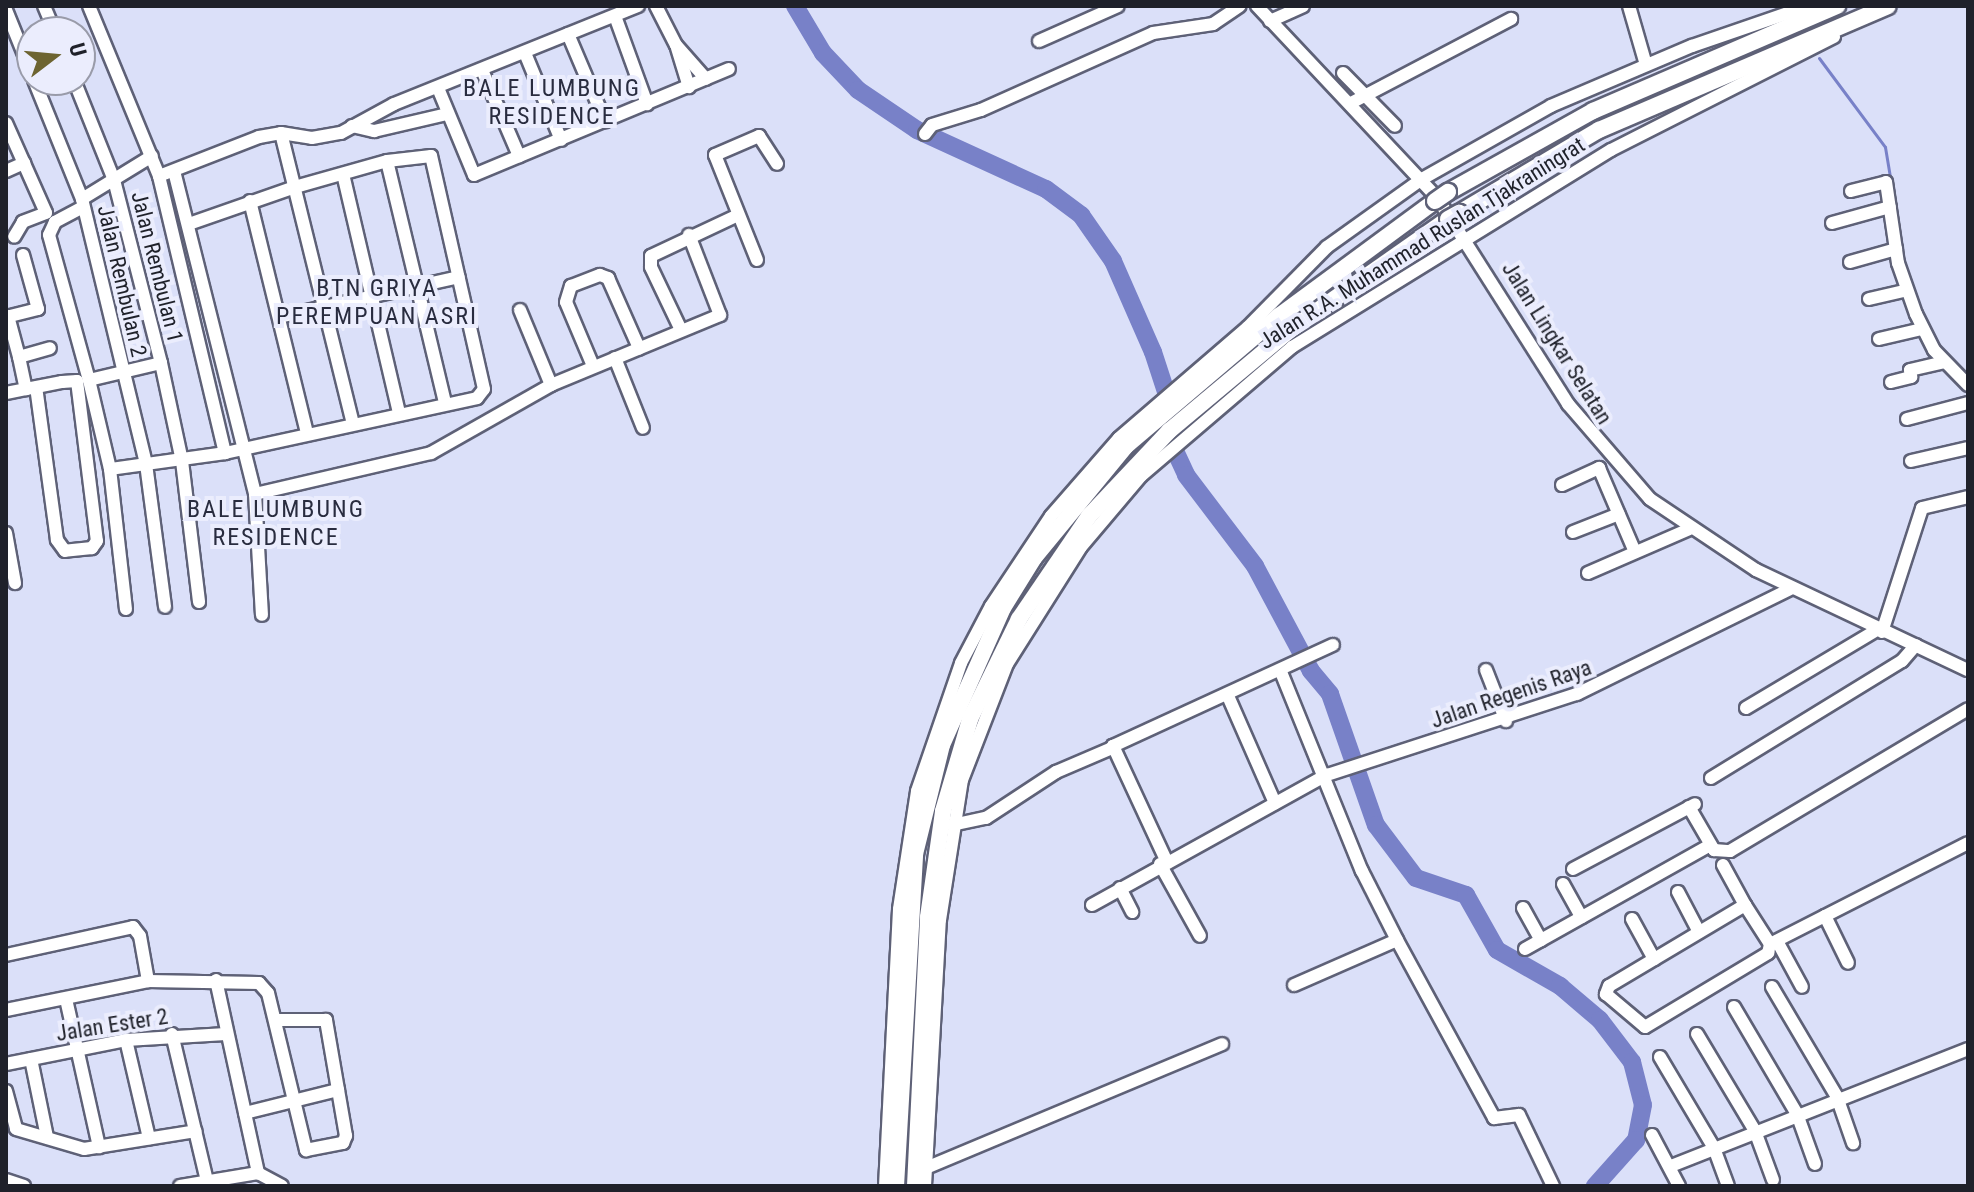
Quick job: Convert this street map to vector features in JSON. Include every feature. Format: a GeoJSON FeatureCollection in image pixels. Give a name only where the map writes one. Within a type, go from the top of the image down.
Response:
{"type":"FeatureCollection","features":[{"type":"Feature","properties":{"kind":"highway","name":"Jalan R.A. Muhammad Ruslan Tjakraningrat"},"geometry":{"type":"LineString","coordinates":[[896,1186],[915,854],[942,745],[1003,608],[1034,558],[1123,442],[1162,417],[1279,316],[1442,197],[1593,111],[1837,6]]}},
{"type":"Feature","properties":{"kind":"highway","name":"Jalan R.A. Muhammad Ruslan Tjakraningrat"},"geometry":{"type":"LineString","coordinates":[[1181,401],[1290,330],[1453,216],[1599,130],[1888,6]]}},
{"type":"Feature","properties":{"kind":"highway","name":"Jalan R.A. Muhammad Ruslan Tjakraningrat"},"geometry":{"type":"LineString","coordinates":[[915,1186],[928,917],[956,762],[986,678],[1049,570],[1162,417]]}},
{"type":"Feature","properties":{"kind":"street"},"geometry":{"type":"LineString","coordinates":[[89,6],[159,176],[225,453]]}},
{"type":"Feature","properties":{"kind":"street"},"geometry":{"type":"LineString","coordinates":[[159,176],[281,133],[324,138],[638,6]]}},
{"type":"Feature","properties":{"kind":"street"},"geometry":{"type":"LineString","coordinates":[[656,6],[676,45],[689,87]]}},
{"type":"Feature","properties":{"kind":"street"},"geometry":{"type":"LineString","coordinates":[[1039,41],[1118,6]]}},
{"type":"Feature","properties":{"kind":"street"},"geometry":{"type":"LineString","coordinates":[[925,134],[932,125],[981,110],[1153,33],[1198,29],[1230,17],[1240,6]]}},
{"type":"Feature","properties":{"kind":"street","name":"Jalan Lingkar Selatan"},"geometry":{"type":"LineString","coordinates":[[1257,6],[1422,179],[1464,238],[1597,443],[1650,499],[1689,529],[1790,589],[1968,670]]}},
{"type":"Feature","properties":{"kind":"street"},"geometry":{"type":"LineString","coordinates":[[1270,21],[1303,6]]}},
{"type":"Feature","properties":{"kind":"street"},"geometry":{"type":"LineString","coordinates":[[1629,6],[1646,65]]}},
{"type":"Feature","properties":{"kind":"street","name":"Jalan R.A. Muhammad Ruslan Tjakraningrat"},"geometry":{"type":"LineString","coordinates":[[1162,417],[1181,401],[1327,247],[1422,179],[1551,106],[1774,11],[1808,6]]}},
{"type":"Feature","properties":{"kind":"street"},"geometry":{"type":"LineString","coordinates":[[6,10],[16,35]]}},
{"type":"Feature","properties":{"kind":"street","name":"Jalan R.A. Muhammad Ruslan Tjakraningrat"},"geometry":{"type":"LineString","coordinates":[[925,1186],[939,935],[952,825],[986,712],[1030,620],[1097,526],[1168,451],[1292,347],[1464,238],[1636,136],[1846,31],[1872,13]]}},
{"type":"Feature","properties":{"kind":"street"},"geometry":{"type":"LineString","coordinates":[[615,16],[647,104]]}},
{"type":"Feature","properties":{"kind":"street"},"geometry":{"type":"LineString","coordinates":[[1351,103],[1364,92],[1511,19]]}},
{"type":"Feature","properties":{"kind":"street"},"geometry":{"type":"LineString","coordinates":[[568,34],[605,121]]}},
{"type":"Feature","properties":{"kind":"street"},"geometry":{"type":"LineString","coordinates":[[676,45],[706,79]]}},
{"type":"Feature","properties":{"kind":"street"},"geometry":{"type":"LineString","coordinates":[[525,53],[561,140]]}},
{"type":"Feature","properties":{"kind":"street"},"geometry":{"type":"LineString","coordinates":[[438,88],[472,175],[729,69]]}},
{"type":"Feature","properties":{"kind":"street"},"geometry":{"type":"LineString","coordinates":[[482,70],[519,156]]}},
{"type":"Feature","properties":{"kind":"street"},"geometry":{"type":"LineString","coordinates":[[1343,73],[1395,126]]}},
{"type":"Feature","properties":{"kind":"street","name":"Jalan Rembulan 2"},"geometry":{"type":"LineString","coordinates":[[40,96],[83,203],[146,464],[165,607]]}},
{"type":"Feature","properties":{"kind":"street","name":"Jalan Rembulan 1"},"geometry":{"type":"LineString","coordinates":[[80,96],[114,180],[161,363],[182,461],[199,602]]}},
{"type":"Feature","properties":{"kind":"street"},"geometry":{"type":"LineString","coordinates":[[352,126],[374,131],[447,114]]}},
{"type":"Feature","properties":{"kind":"street"},"geometry":{"type":"LineString","coordinates":[[6,123],[46,213],[23,222],[14,237]]}},
{"type":"Feature","properties":{"kind":"street"},"geometry":{"type":"LineString","coordinates":[[281,133],[353,423]]}},
{"type":"Feature","properties":{"kind":"street"},"geometry":{"type":"LineString","coordinates":[[757,260],[716,153],[759,136],[777,164]]}},
{"type":"Feature","properties":{"kind":"street"},"geometry":{"type":"LineString","coordinates":[[110,469],[225,453],[399,412],[477,398],[484,389],[436,162],[425,154],[387,161],[295,187],[189,224]]}},
{"type":"Feature","properties":{"kind":"street"},"geometry":{"type":"LineString","coordinates":[[126,609],[110,469],[49,235],[55,222],[152,156]]}},
{"type":"Feature","properties":{"kind":"street"},"geometry":{"type":"LineString","coordinates":[[387,161],[445,403]]}},
{"type":"Feature","properties":{"kind":"street"},"geometry":{"type":"LineString","coordinates":[[6,171],[24,163]]}},
{"type":"Feature","properties":{"kind":"street"},"geometry":{"type":"LineString","coordinates":[[174,171],[255,494],[262,615]]}},
{"type":"Feature","properties":{"kind":"street"},"geometry":{"type":"LineString","coordinates":[[343,174],[399,412]]}},
{"type":"Feature","properties":{"kind":"street"},"geometry":{"type":"LineString","coordinates":[[1851,191],[1886,182],[1896,249],[1922,329],[1944,362],[1968,385]]}},
{"type":"Feature","properties":{"kind":"street"},"geometry":{"type":"LineString","coordinates":[[250,201],[307,433]]}},
{"type":"Feature","properties":{"kind":"street"},"geometry":{"type":"LineString","coordinates":[[1832,223],[1890,207]]}},
{"type":"Feature","properties":{"kind":"street"},"geometry":{"type":"LineString","coordinates":[[681,330],[649,260],[655,252],[738,215]]}},
{"type":"Feature","properties":{"kind":"street"},"geometry":{"type":"LineString","coordinates":[[255,494],[421,457],[551,385],[723,311],[689,235]]}},
{"type":"Feature","properties":{"kind":"street"},"geometry":{"type":"LineString","coordinates":[[1850,262],[1896,249]]}},
{"type":"Feature","properties":{"kind":"street"},"geometry":{"type":"LineString","coordinates":[[6,393],[31,388],[73,380],[79,385],[97,541],[92,548],[65,551],[57,540],[31,388],[7,316],[38,309],[23,255]]}},
{"type":"Feature","properties":{"kind":"street"},"geometry":{"type":"LineString","coordinates":[[593,366],[566,302],[571,286],[600,275],[608,278],[639,348]]}},
{"type":"Feature","properties":{"kind":"street"},"geometry":{"type":"LineString","coordinates":[[279,317],[459,277]]}},
{"type":"Feature","properties":{"kind":"street"},"geometry":{"type":"LineString","coordinates":[[1869,299],[1907,290]]}},
{"type":"Feature","properties":{"kind":"street"},"geometry":{"type":"LineString","coordinates":[[520,310],[551,385]]}},
{"type":"Feature","properties":{"kind":"street"},"geometry":{"type":"LineString","coordinates":[[1879,339],[1922,329]]}},
{"type":"Feature","properties":{"kind":"street"},"geometry":{"type":"LineString","coordinates":[[19,357],[50,348]]}},
{"type":"Feature","properties":{"kind":"street"},"geometry":{"type":"LineString","coordinates":[[615,358],[643,428]]}},
{"type":"Feature","properties":{"kind":"street"},"geometry":{"type":"LineString","coordinates":[[1891,382],[1911,377],[1910,370],[1944,362]]}},
{"type":"Feature","properties":{"kind":"street"},"geometry":{"type":"LineString","coordinates":[[89,380],[161,363]]}},
{"type":"Feature","properties":{"kind":"street"},"geometry":{"type":"LineString","coordinates":[[1907,419],[1968,403]]}},
{"type":"Feature","properties":{"kind":"street","name":"Jalan R.A. Muhammad Ruslan Tjakraningrat"},"geometry":{"type":"LineString","coordinates":[[885,1186],[899,909],[917,791],[929,747],[961,663],[991,606],[1051,516],[1123,442]]}},
{"type":"Feature","properties":{"kind":"street"},"geometry":{"type":"LineString","coordinates":[[1911,461],[1968,448]]}},
{"type":"Feature","properties":{"kind":"street"},"geometry":{"type":"LineString","coordinates":[[1562,485],[1599,468],[1635,552]]}},
{"type":"Feature","properties":{"kind":"street"},"geometry":{"type":"LineString","coordinates":[[1746,708],[1879,631],[1922,508],[1968,497]]}},
{"type":"Feature","properties":{"kind":"street"},"geometry":{"type":"LineString","coordinates":[[1573,532],[1619,514]]}},
{"type":"Feature","properties":{"kind":"street"},"geometry":{"type":"LineString","coordinates":[[1588,573],[1689,529]]}},
{"type":"Feature","properties":{"kind":"street"},"geometry":{"type":"LineString","coordinates":[[6,533],[15,583]]}},
{"type":"Feature","properties":{"kind":"street","name":"Jalan Regenis Raya"},"geometry":{"type":"LineString","coordinates":[[1092,905],[1163,862],[1327,775],[1506,721],[1636,669],[1790,589]]}},
{"type":"Feature","properties":{"kind":"street"},"geometry":{"type":"LineString","coordinates":[[952,825],[986,818],[1064,767],[1281,672],[1333,645]]}},
{"type":"Feature","properties":{"kind":"street"},"geometry":{"type":"LineString","coordinates":[[1711,778],[1902,661],[1916,645]]}},
{"type":"Feature","properties":{"kind":"street"},"geometry":{"type":"LineString","coordinates":[[1486,670],[1506,721]]}},
{"type":"Feature","properties":{"kind":"street"},"geometry":{"type":"LineString","coordinates":[[1281,672],[1327,775],[1362,871],[1397,940],[1493,1118],[1519,1115],[1553,1186]]}},
{"type":"Feature","properties":{"kind":"street"},"geometry":{"type":"LineString","coordinates":[[1228,696],[1275,803]]}},
{"type":"Feature","properties":{"kind":"street"},"geometry":{"type":"LineString","coordinates":[[1525,949],[1710,845],[1730,851],[1759,837],[1968,709]]}},
{"type":"Feature","properties":{"kind":"street"},"geometry":{"type":"LineString","coordinates":[[1112,748],[1200,936]]}},
{"type":"Feature","properties":{"kind":"street"},"geometry":{"type":"LineString","coordinates":[[1573,869],[1692,806],[1710,845]]}},
{"type":"Feature","properties":{"kind":"street"},"geometry":{"type":"LineString","coordinates":[[1745,905],[1606,990],[1641,1027],[1768,953],[1773,943],[1968,843]]}},
{"type":"Feature","properties":{"kind":"street"},"geometry":{"type":"LineString","coordinates":[[1723,865],[1745,905],[1802,987]]}},
{"type":"Feature","properties":{"kind":"street"},"geometry":{"type":"LineString","coordinates":[[1563,884],[1581,917]]}},
{"type":"Feature","properties":{"kind":"street"},"geometry":{"type":"LineString","coordinates":[[1120,888],[1132,912]]}},
{"type":"Feature","properties":{"kind":"street"},"geometry":{"type":"LineString","coordinates":[[1678,892],[1699,932]]}},
{"type":"Feature","properties":{"kind":"street"},"geometry":{"type":"LineString","coordinates":[[1523,908],[1541,940]]}},
{"type":"Feature","properties":{"kind":"street"},"geometry":{"type":"LineString","coordinates":[[1825,916],[1848,963]]}},
{"type":"Feature","properties":{"kind":"street"},"geometry":{"type":"LineString","coordinates":[[1632,919],[1654,959]]}},
{"type":"Feature","properties":{"kind":"street"},"geometry":{"type":"LineString","coordinates":[[6,955],[138,929],[148,981]]}},
{"type":"Feature","properties":{"kind":"street"},"geometry":{"type":"LineString","coordinates":[[1294,985],[1397,940]]}},
{"type":"Feature","properties":{"kind":"street"},"geometry":{"type":"LineString","coordinates":[[216,980],[258,1173]]}},
{"type":"Feature","properties":{"kind":"street"},"geometry":{"type":"LineString","coordinates":[[6,1010],[148,981],[259,983],[268,993],[294,1103],[311,1153],[346,1139],[325,1019],[276,1020]]}},
{"type":"Feature","properties":{"kind":"street"},"geometry":{"type":"LineString","coordinates":[[1772,987],[1837,1097],[1853,1143]]}},
{"type":"Feature","properties":{"kind":"street"},"geometry":{"type":"LineString","coordinates":[[66,999],[99,1147]]}},
{"type":"Feature","properties":{"kind":"street"},"geometry":{"type":"LineString","coordinates":[[1734,1007],[1797,1114],[1815,1164]]}},
{"type":"Feature","properties":{"kind":"street"},"geometry":{"type":"LineString","coordinates":[[172,1034],[207,1181]]}},
{"type":"Feature","properties":{"kind":"street","name":"Jalan Ester 2"},"geometry":{"type":"LineString","coordinates":[[6,1064],[126,1040],[172,1034],[226,1034]]}},
{"type":"Feature","properties":{"kind":"street"},"geometry":{"type":"LineString","coordinates":[[1697,1034],[1755,1131],[1773,1180]]}},
{"type":"Feature","properties":{"kind":"street"},"geometry":{"type":"LineString","coordinates":[[126,1040],[149,1138]]}},
{"type":"Feature","properties":{"kind":"street"},"geometry":{"type":"LineString","coordinates":[[926,1168],[1222,1044]]}},
{"type":"Feature","properties":{"kind":"street"},"geometry":{"type":"LineString","coordinates":[[1671,1166],[1837,1097],[1968,1049]]}},
{"type":"Feature","properties":{"kind":"street"},"geometry":{"type":"LineString","coordinates":[[1660,1057],[1714,1148],[1728,1186]]}},
{"type":"Feature","properties":{"kind":"street"},"geometry":{"type":"LineString","coordinates":[[31,1059],[47,1137]]}},
{"type":"Feature","properties":{"kind":"street"},"geometry":{"type":"LineString","coordinates":[[245,1113],[338,1090]]}},
{"type":"Feature","properties":{"kind":"street"},"geometry":{"type":"LineString","coordinates":[[6,1091],[13,1127],[84,1149],[196,1131]]}},
{"type":"Feature","properties":{"kind":"street"},"geometry":{"type":"LineString","coordinates":[[1652,1135],[1679,1186]]}},
{"type":"Feature","properties":{"kind":"street"},"geometry":{"type":"LineString","coordinates":[[180,1186],[258,1173],[282,1186]]}},
{"type":"Feature","properties":{"kind":"street"},"geometry":{"type":"LineString","coordinates":[[6,1180],[24,1186]]}},
{"type":"Feature","properties":{"kind":"waterway"},"geometry":{"type":"LineString","coordinates":[[795,6],[823,53],[858,90],[917,130],[1046,189],[1081,215],[1113,261],[1153,352],[1169,401],[1170,440],[1186,475],[1255,566],[1311,671],[1330,694],[1376,825],[1416,878],[1466,895],[1497,950],[1560,986],[1600,1020],[1632,1062],[1643,1105],[1636,1140],[1595,1186]]}},
{"type":"Feature","properties":{"kind":"waterway"},"geometry":{"type":"LineString","coordinates":[[1819,58],[1885,147],[1898,225]]}},
{"type":"Feature","properties":{"kind":"district","name":"BALE LUMBUNG RESIDENCE"},"geometry":{"type":"Point","coordinates":[552,103]}},
{"type":"Feature","properties":{"kind":"district","name":"BTN GRIYA PEREMPUAN ASRI"},"geometry":{"type":"Point","coordinates":[377,303]}},
{"type":"Feature","properties":{"kind":"district","name":"BALE LUMBUNG RESIDENCE"},"geometry":{"type":"Point","coordinates":[276,524]}}]}
